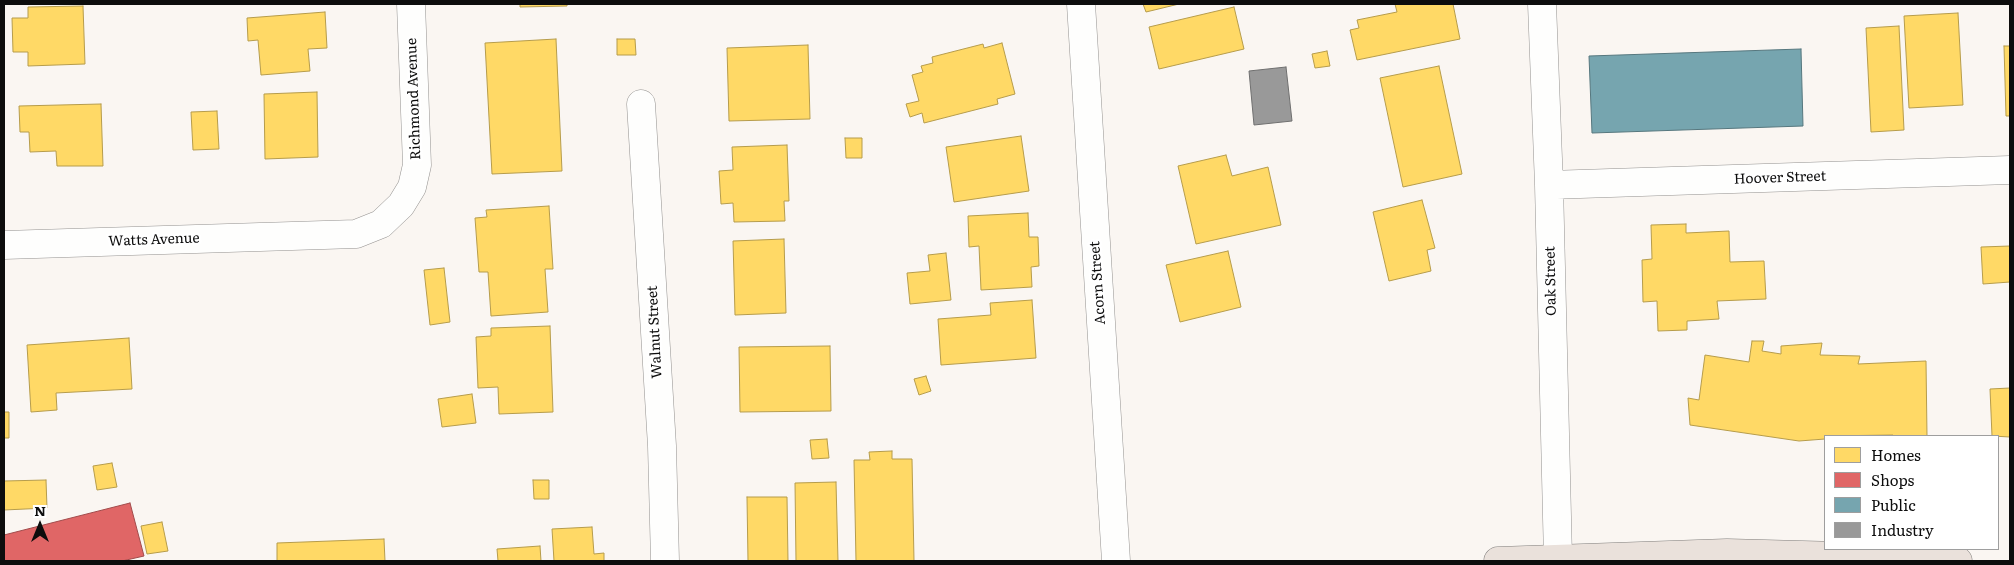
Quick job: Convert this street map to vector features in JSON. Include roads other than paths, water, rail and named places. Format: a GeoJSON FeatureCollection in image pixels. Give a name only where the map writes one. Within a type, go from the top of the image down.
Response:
{"type":"FeatureCollection","features":[{"type":"Feature","properties":{"kind":"main road"},"geometry":{"type":"LineString","coordinates":[[1498,561],[1728,553],[1915,558],[1958,561]]}},
{"type":"Feature","properties":{"kind":"street","name":"Richmond Avenue"},"geometry":{"type":"LineString","coordinates":[[304,235],[356,234],[381,224],[401,205],[412,187],[417,165],[411,4]]}},
{"type":"Feature","properties":{"kind":"street","name":"Acorn Street"},"geometry":{"type":"LineString","coordinates":[[1081,4],[1116,561]]}},
{"type":"Feature","properties":{"kind":"street","name":"Oak Street"},"geometry":{"type":"LineString","coordinates":[[1542,4],[1549,185],[1558,558]]}},
{"type":"Feature","properties":{"kind":"street","name":"Walnut Street"},"geometry":{"type":"LineString","coordinates":[[642,104],[661,436],[665,561]]}},
{"type":"Feature","properties":{"kind":"street","name":"Hoover Street"},"geometry":{"type":"LineString","coordinates":[[1549,185],[2010,170]]}},
{"type":"Feature","properties":{"kind":"street","name":"Watts Avenue"},"geometry":{"type":"LineString","coordinates":[[4,245],[304,235]]}}]}
